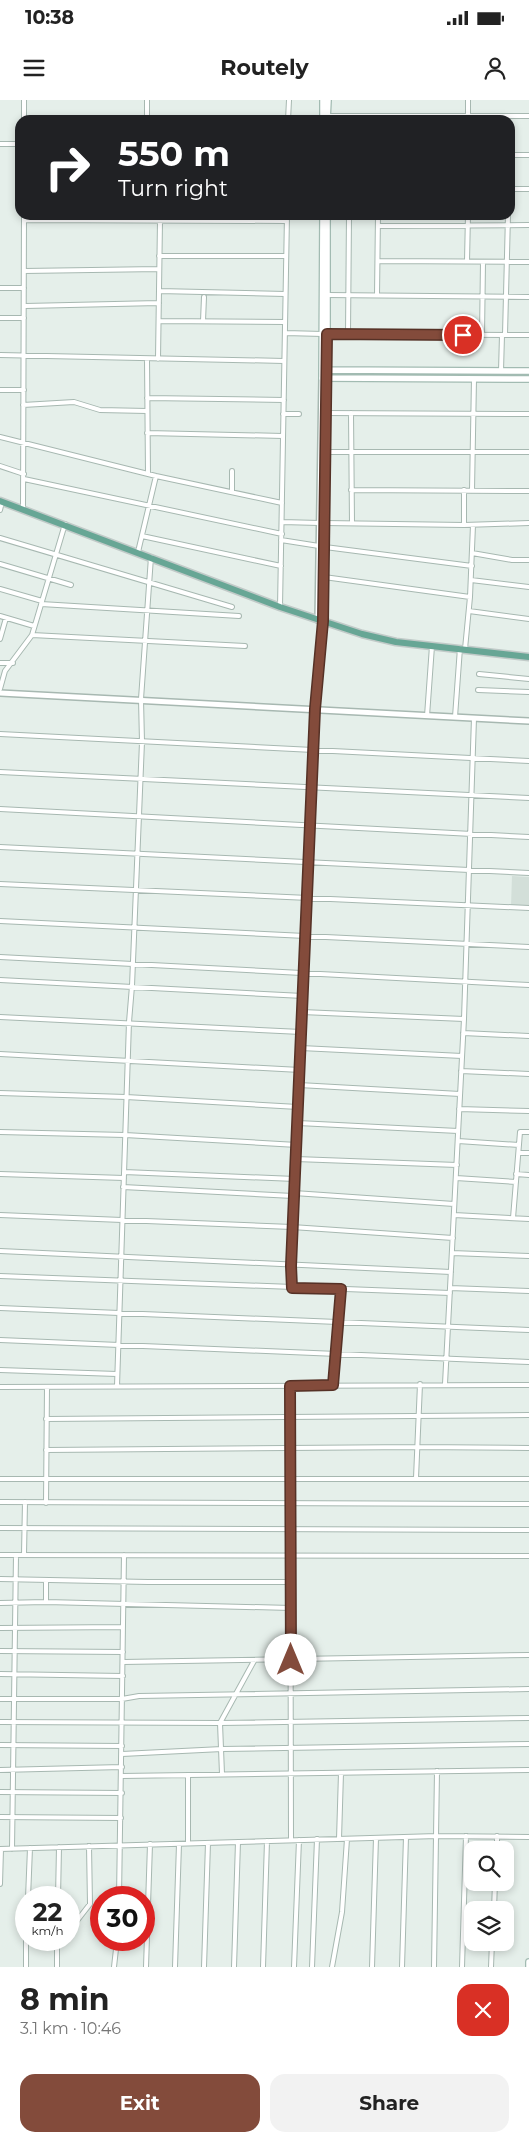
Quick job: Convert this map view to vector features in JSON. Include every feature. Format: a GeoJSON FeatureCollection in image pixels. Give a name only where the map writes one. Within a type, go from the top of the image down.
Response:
{"type":"FeatureCollection","features":[{"type":"Feature","properties":{"kind":"main road"},"geometry":{"type":"LineString","coordinates":[[323,100],[325,115]]}},
{"type":"Feature","properties":{"kind":"main road"},"geometry":{"type":"LineString","coordinates":[[326,115],[328,100]]}},
{"type":"Feature","properties":{"kind":"main road"},"geometry":{"type":"LineString","coordinates":[[323,220],[325,334]]}},
{"type":"Feature","properties":{"kind":"main road"},"geometry":{"type":"LineString","coordinates":[[327,220],[324,378],[529,379]]}},
{"type":"Feature","properties":{"kind":"main road"},"geometry":{"type":"LineString","coordinates":[[324,370],[529,371]]}},
{"type":"Feature","properties":{"kind":"main road"},"geometry":{"type":"LineString","coordinates":[[1,501],[321,623],[396,642],[529,657]]}},
{"type":"Feature","properties":{"kind":"main road"},"geometry":{"type":"LineString","coordinates":[[529,1962],[529,1967]]}},
{"type":"Feature","properties":{"kind":"street"},"geometry":{"type":"LineString","coordinates":[[24,100],[24,115]]}},
{"type":"Feature","properties":{"kind":"street"},"geometry":{"type":"LineString","coordinates":[[146,100],[147,115]]}},
{"type":"Feature","properties":{"kind":"street"},"geometry":{"type":"LineString","coordinates":[[288,100],[288,115]]}},
{"type":"Feature","properties":{"kind":"street"},"geometry":{"type":"LineString","coordinates":[[468,100],[468,115]]}},
{"type":"Feature","properties":{"kind":"street"},"geometry":{"type":"LineString","coordinates":[[515,117],[529,116]]}},
{"type":"Feature","properties":{"kind":"street"},"geometry":{"type":"LineString","coordinates":[[0,144],[15,144]]}},
{"type":"Feature","properties":{"kind":"street"},"geometry":{"type":"LineString","coordinates":[[515,155],[529,155]]}},
{"type":"Feature","properties":{"kind":"street"},"geometry":{"type":"LineString","coordinates":[[515,189],[529,190]]}},
{"type":"Feature","properties":{"kind":"street"},"geometry":{"type":"LineString","coordinates":[[24,220],[24,509]]}},
{"type":"Feature","properties":{"kind":"street"},"geometry":{"type":"LineString","coordinates":[[106,220],[287,221],[280,607]]}},
{"type":"Feature","properties":{"kind":"street"},"geometry":{"type":"LineString","coordinates":[[348,334],[349,220]]}},
{"type":"Feature","properties":{"kind":"street"},"geometry":{"type":"LineString","coordinates":[[377,295],[378,220]]}},
{"type":"Feature","properties":{"kind":"street"},"geometry":{"type":"LineString","coordinates":[[467,262],[468,220]]}},
{"type":"Feature","properties":{"kind":"street"},"geometry":{"type":"LineString","coordinates":[[501,371],[506,296],[508,220]]}},
{"type":"Feature","properties":{"kind":"street"},"geometry":{"type":"LineString","coordinates":[[158,359],[160,221]]}},
{"type":"Feature","properties":{"kind":"street"},"geometry":{"type":"LineString","coordinates":[[378,226],[529,225]]}},
{"type":"Feature","properties":{"kind":"street"},"geometry":{"type":"LineString","coordinates":[[159,256],[286,256]]}},
{"type":"Feature","properties":{"kind":"street"},"geometry":{"type":"LineString","coordinates":[[378,261],[529,262]]}},
{"type":"Feature","properties":{"kind":"street"},"geometry":{"type":"LineString","coordinates":[[482,335],[484,262]]}},
{"type":"Feature","properties":{"kind":"street"},"geometry":{"type":"LineString","coordinates":[[24,271],[159,269]]}},
{"type":"Feature","properties":{"kind":"street"},"geometry":{"type":"LineString","coordinates":[[0,288],[24,288]]}},
{"type":"Feature","properties":{"kind":"street"},"geometry":{"type":"LineString","coordinates":[[159,291],[285,294]]}},
{"type":"Feature","properties":{"kind":"street"},"geometry":{"type":"LineString","coordinates":[[327,295],[529,296]]}},
{"type":"Feature","properties":{"kind":"street"},"geometry":{"type":"LineString","coordinates":[[203,321],[204,296]]}},
{"type":"Feature","properties":{"kind":"street"},"geometry":{"type":"LineString","coordinates":[[24,306],[159,303]]}},
{"type":"Feature","properties":{"kind":"street"},"geometry":{"type":"LineString","coordinates":[[0,318],[24,318]]}},
{"type":"Feature","properties":{"kind":"street"},"geometry":{"type":"LineString","coordinates":[[159,321],[285,322]]}},
{"type":"Feature","properties":{"kind":"street"},"geometry":{"type":"LineString","coordinates":[[285,333],[529,335]]}},
{"type":"Feature","properties":{"kind":"street"},"geometry":{"type":"LineString","coordinates":[[0,355],[284,361]]}},
{"type":"Feature","properties":{"kind":"street"},"geometry":{"type":"LineString","coordinates":[[147,359],[148,474]]}},
{"type":"Feature","properties":{"kind":"street"},"geometry":{"type":"LineString","coordinates":[[322,523],[326,452],[324,378]]}},
{"type":"Feature","properties":{"kind":"street"},"geometry":{"type":"LineString","coordinates":[[321,623],[324,378]]}},
{"type":"Feature","properties":{"kind":"street"},"geometry":{"type":"LineString","coordinates":[[472,490],[474,379]]}},
{"type":"Feature","properties":{"kind":"street"},"geometry":{"type":"LineString","coordinates":[[0,390],[24,390]]}},
{"type":"Feature","properties":{"kind":"street"},"geometry":{"type":"LineString","coordinates":[[147,398],[284,400]]}},
{"type":"Feature","properties":{"kind":"street"},"geometry":{"type":"LineString","coordinates":[[24,405],[74,402],[100,410],[147,411]]}},
{"type":"Feature","properties":{"kind":"street"},"geometry":{"type":"LineString","coordinates":[[326,413],[529,414]]}},
{"type":"Feature","properties":{"kind":"street"},"geometry":{"type":"LineString","coordinates":[[351,413],[352,523]]}},
{"type":"Feature","properties":{"kind":"street"},"geometry":{"type":"LineString","coordinates":[[283,414],[299,414]]}},
{"type":"Feature","properties":{"kind":"street"},"geometry":{"type":"LineString","coordinates":[[148,433],[283,436]]}},
{"type":"Feature","properties":{"kind":"street"},"geometry":{"type":"LineString","coordinates":[[0,437],[156,476],[282,503]]}},
{"type":"Feature","properties":{"kind":"street"},"geometry":{"type":"LineString","coordinates":[[326,452],[529,452]]}},
{"type":"Feature","properties":{"kind":"street"},"geometry":{"type":"LineString","coordinates":[[0,466],[24,476],[149,506],[282,534]]}},
{"type":"Feature","properties":{"kind":"street"},"geometry":{"type":"LineString","coordinates":[[232,471],[232,492]]}},
{"type":"Feature","properties":{"kind":"street"},"geometry":{"type":"LineString","coordinates":[[138,552],[156,476]]}},
{"type":"Feature","properties":{"kind":"street"},"geometry":{"type":"LineString","coordinates":[[351,490],[529,491]]}},
{"type":"Feature","properties":{"kind":"street"},"geometry":{"type":"LineString","coordinates":[[464,490],[464,525]]}},
{"type":"Feature","properties":{"kind":"street"},"geometry":{"type":"LineString","coordinates":[[0,510],[1,501]]}},
{"type":"Feature","properties":{"kind":"street"},"geometry":{"type":"LineString","coordinates":[[282,522],[464,525],[529,523]]}},
{"type":"Feature","properties":{"kind":"street"},"geometry":{"type":"LineString","coordinates":[[65,524],[32,635],[13,663],[5,671],[0,691],[529,721]]}},
{"type":"Feature","properties":{"kind":"street"},"geometry":{"type":"LineString","coordinates":[[455,717],[469,611],[473,524]]}},
{"type":"Feature","properties":{"kind":"street"},"geometry":{"type":"LineString","coordinates":[[142,536],[281,566]]}},
{"type":"Feature","properties":{"kind":"street"},"geometry":{"type":"LineString","coordinates":[[0,538],[232,607]]}},
{"type":"Feature","properties":{"kind":"street"},"geometry":{"type":"LineString","coordinates":[[282,540],[472,566]]}},
{"type":"Feature","properties":{"kind":"street"},"geometry":{"type":"LineString","coordinates":[[292,1288],[292,1227],[298,1123],[309,825],[324,577],[322,546]]}},
{"type":"Feature","properties":{"kind":"street"},"geometry":{"type":"LineString","coordinates":[[472,552],[512,560],[529,560]]}},
{"type":"Feature","properties":{"kind":"street"},"geometry":{"type":"LineString","coordinates":[[117,1386],[127,1061],[141,779],[141,699],[151,557]]}},
{"type":"Feature","properties":{"kind":"street"},"geometry":{"type":"LineString","coordinates":[[0,564],[71,585]]}},
{"type":"Feature","properties":{"kind":"street"},"geometry":{"type":"LineString","coordinates":[[324,577],[470,597]]}},
{"type":"Feature","properties":{"kind":"street"},"geometry":{"type":"LineString","coordinates":[[471,580],[529,587]]}},
{"type":"Feature","properties":{"kind":"street"},"geometry":{"type":"LineString","coordinates":[[0,589],[42,603],[239,616]]}},
{"type":"Feature","properties":{"kind":"street"},"geometry":{"type":"LineString","coordinates":[[469,611],[529,619]]}},
{"type":"Feature","properties":{"kind":"street"},"geometry":{"type":"LineString","coordinates":[[0,616],[34,626]]}},
{"type":"Feature","properties":{"kind":"street"},"geometry":{"type":"LineString","coordinates":[[0,639],[6,618]]}},
{"type":"Feature","properties":{"kind":"street"},"geometry":{"type":"LineString","coordinates":[[32,635],[245,646]]}},
{"type":"Feature","properties":{"kind":"street"},"geometry":{"type":"LineString","coordinates":[[427,716],[432,646]]}},
{"type":"Feature","properties":{"kind":"street"},"geometry":{"type":"LineString","coordinates":[[0,663],[13,663]]}},
{"type":"Feature","properties":{"kind":"street"},"geometry":{"type":"LineString","coordinates":[[480,674],[529,679]]}},
{"type":"Feature","properties":{"kind":"street"},"geometry":{"type":"LineString","coordinates":[[478,690],[529,692]]}},
{"type":"Feature","properties":{"kind":"street"},"geometry":{"type":"LineString","coordinates":[[445,1384],[464,1019],[474,718]]}},
{"type":"Feature","properties":{"kind":"street"},"geometry":{"type":"LineString","coordinates":[[0,734],[529,761]]}},
{"type":"Feature","properties":{"kind":"street"},"geometry":{"type":"LineString","coordinates":[[0,772],[529,798]]}},
{"type":"Feature","properties":{"kind":"street"},"geometry":{"type":"LineString","coordinates":[[0,809],[529,837]]}},
{"type":"Feature","properties":{"kind":"street"},"geometry":{"type":"LineString","coordinates":[[0,847],[529,873]]}},
{"type":"Feature","properties":{"kind":"street"},"geometry":{"type":"LineString","coordinates":[[0,884],[529,908]]}},
{"type":"Feature","properties":{"kind":"street"},"geometry":{"type":"LineString","coordinates":[[0,921],[529,947]]}},
{"type":"Feature","properties":{"kind":"street"},"geometry":{"type":"LineString","coordinates":[[0,957],[529,984]]}},
{"type":"Feature","properties":{"kind":"street"},"geometry":{"type":"LineString","coordinates":[[0,980],[303,996]]}},
{"type":"Feature","properties":{"kind":"street"},"geometry":{"type":"LineString","coordinates":[[302,1012],[464,1019]]}},
{"type":"Feature","properties":{"kind":"street"},"geometry":{"type":"LineString","coordinates":[[0,1017],[301,1032]]}},
{"type":"Feature","properties":{"kind":"street"},"geometry":{"type":"LineString","coordinates":[[463,1033],[529,1036]]}},
{"type":"Feature","properties":{"kind":"street"},"geometry":{"type":"LineString","coordinates":[[301,1048],[462,1056]]}},
{"type":"Feature","properties":{"kind":"street"},"geometry":{"type":"LineString","coordinates":[[0,1054],[300,1070]]}},
{"type":"Feature","properties":{"kind":"street"},"geometry":{"type":"LineString","coordinates":[[461,1071],[529,1074]]}},
{"type":"Feature","properties":{"kind":"street"},"geometry":{"type":"LineString","coordinates":[[299,1085],[460,1094]]}},
{"type":"Feature","properties":{"kind":"street"},"geometry":{"type":"LineString","coordinates":[[0,1093],[126,1097],[298,1107]]}},
{"type":"Feature","properties":{"kind":"street"},"geometry":{"type":"LineString","coordinates":[[459,1109],[529,1111]]}},
{"type":"Feature","properties":{"kind":"street"},"geometry":{"type":"LineString","coordinates":[[298,1123],[458,1131]]}},
{"type":"Feature","properties":{"kind":"street"},"geometry":{"type":"LineString","coordinates":[[0,1132],[125,1135],[297,1145]]}},
{"type":"Feature","properties":{"kind":"street"},"geometry":{"type":"LineString","coordinates":[[513,1218],[520,1132],[529,1132]]}},
{"type":"Feature","properties":{"kind":"street"},"geometry":{"type":"LineString","coordinates":[[458,1141],[519,1145]]}},
{"type":"Feature","properties":{"kind":"street"},"geometry":{"type":"LineString","coordinates":[[519,1152],[529,1153]]}},
{"type":"Feature","properties":{"kind":"street"},"geometry":{"type":"LineString","coordinates":[[296,1159],[457,1165]]}},
{"type":"Feature","properties":{"kind":"street"},"geometry":{"type":"LineString","coordinates":[[124,1172],[295,1179]]}},
{"type":"Feature","properties":{"kind":"street"},"geometry":{"type":"LineString","coordinates":[[0,1174],[124,1178]]}},
{"type":"Feature","properties":{"kind":"street"},"geometry":{"type":"LineString","coordinates":[[516,1174],[529,1175]]}},
{"type":"Feature","properties":{"kind":"street"},"geometry":{"type":"LineString","coordinates":[[456,1178],[516,1182]]}},
{"type":"Feature","properties":{"kind":"street"},"geometry":{"type":"LineString","coordinates":[[123,1187],[294,1194],[454,1204]]}},
{"type":"Feature","properties":{"kind":"street"},"geometry":{"type":"LineString","coordinates":[[0,1215],[292,1227],[453,1238]]}},
{"type":"Feature","properties":{"kind":"street"},"geometry":{"type":"LineString","coordinates":[[454,1215],[529,1219]]}},
{"type":"Feature","properties":{"kind":"street"},"geometry":{"type":"LineString","coordinates":[[0,1251],[451,1272]]}},
{"type":"Feature","properties":{"kind":"street"},"geometry":{"type":"LineString","coordinates":[[452,1252],[529,1256]]}},
{"type":"Feature","properties":{"kind":"street"},"geometry":{"type":"LineString","coordinates":[[0,1276],[450,1294]]}},
{"type":"Feature","properties":{"kind":"street"},"geometry":{"type":"LineString","coordinates":[[450,1288],[529,1291]]}},
{"type":"Feature","properties":{"kind":"street"},"geometry":{"type":"LineString","coordinates":[[333,1385],[341,1289]]}},
{"type":"Feature","properties":{"kind":"street"},"geometry":{"type":"LineString","coordinates":[[0,1308],[529,1330]]}},
{"type":"Feature","properties":{"kind":"street"},"geometry":{"type":"LineString","coordinates":[[0,1340],[529,1362]]}},
{"type":"Feature","properties":{"kind":"street"},"geometry":{"type":"LineString","coordinates":[[0,1370],[117,1374]]}},
{"type":"Feature","properties":{"kind":"street"},"geometry":{"type":"LineString","coordinates":[[416,1478],[420,1384]]}},
{"type":"Feature","properties":{"kind":"street"},"geometry":{"type":"LineString","coordinates":[[0,1387],[529,1385]]}},
{"type":"Feature","properties":{"kind":"street"},"geometry":{"type":"LineString","coordinates":[[290,1386],[291,1840]]}},
{"type":"Feature","properties":{"kind":"street"},"geometry":{"type":"LineString","coordinates":[[46,1503],[47,1387]]}},
{"type":"Feature","properties":{"kind":"street"},"geometry":{"type":"LineString","coordinates":[[46,1419],[529,1415]]}},
{"type":"Feature","properties":{"kind":"street"},"geometry":{"type":"LineString","coordinates":[[46,1450],[529,1448]]}},
{"type":"Feature","properties":{"kind":"street"},"geometry":{"type":"LineString","coordinates":[[0,1478],[529,1479]]}},
{"type":"Feature","properties":{"kind":"street"},"geometry":{"type":"LineString","coordinates":[[0,1502],[529,1504]]}},
{"type":"Feature","properties":{"kind":"street"},"geometry":{"type":"LineString","coordinates":[[24,1555],[25,1502]]}},
{"type":"Feature","properties":{"kind":"street"},"geometry":{"type":"LineString","coordinates":[[0,1528],[529,1530]]}},
{"type":"Feature","properties":{"kind":"street"},"geometry":{"type":"LineString","coordinates":[[0,1554],[529,1556]]}},
{"type":"Feature","properties":{"kind":"street"},"geometry":{"type":"LineString","coordinates":[[12,1849],[16,1555]]}},
{"type":"Feature","properties":{"kind":"street"},"geometry":{"type":"LineString","coordinates":[[119,1886],[122,1818],[124,1555]]}},
{"type":"Feature","properties":{"kind":"street"},"geometry":{"type":"LineString","coordinates":[[0,1579],[291,1582]]}},
{"type":"Feature","properties":{"kind":"street"},"geometry":{"type":"LineString","coordinates":[[46,1580],[46,1602]]}},
{"type":"Feature","properties":{"kind":"street"},"geometry":{"type":"LineString","coordinates":[[0,1603],[46,1602],[291,1608]]}},
{"type":"Feature","properties":{"kind":"street"},"geometry":{"type":"LineString","coordinates":[[0,1628],[123,1628]]}},
{"type":"Feature","properties":{"kind":"street"},"geometry":{"type":"LineString","coordinates":[[0,1651],[123,1652]]}},
{"type":"Feature","properties":{"kind":"street"},"geometry":{"type":"LineString","coordinates":[[123,1662],[529,1655]]}},
{"type":"Feature","properties":{"kind":"street"},"geometry":{"type":"LineString","coordinates":[[222,1774],[220,1723],[254,1661]]}},
{"type":"Feature","properties":{"kind":"street"},"geometry":{"type":"LineString","coordinates":[[0,1674],[123,1676]]}},
{"type":"Feature","properties":{"kind":"street"},"geometry":{"type":"LineString","coordinates":[[0,1699],[122,1699],[139,1696],[529,1688]]}},
{"type":"Feature","properties":{"kind":"street"},"geometry":{"type":"LineString","coordinates":[[0,1722],[122,1724],[529,1718]]}},
{"type":"Feature","properties":{"kind":"street"},"geometry":{"type":"LineString","coordinates":[[122,1754],[222,1749],[529,1744]]}},
{"type":"Feature","properties":{"kind":"street"},"geometry":{"type":"LineString","coordinates":[[0,1746],[122,1746]]}},
{"type":"Feature","properties":{"kind":"street"},"geometry":{"type":"LineString","coordinates":[[0,1770],[122,1767]]}},
{"type":"Feature","properties":{"kind":"street"},"geometry":{"type":"LineString","coordinates":[[122,1776],[529,1770]]}},
{"type":"Feature","properties":{"kind":"street"},"geometry":{"type":"LineString","coordinates":[[434,1967],[437,1771]]}},
{"type":"Feature","properties":{"kind":"street"},"geometry":{"type":"LineString","coordinates":[[338,1839],[341,1773]]}},
{"type":"Feature","properties":{"kind":"street"},"geometry":{"type":"LineString","coordinates":[[188,1775],[188,1843]]}},
{"type":"Feature","properties":{"kind":"street"},"geometry":{"type":"LineString","coordinates":[[0,1792],[122,1793]]}},
{"type":"Feature","properties":{"kind":"street"},"geometry":{"type":"LineString","coordinates":[[0,1817],[122,1818]]}},
{"type":"Feature","properties":{"kind":"street"},"geometry":{"type":"LineString","coordinates":[[0,1884],[1,1849],[437,1836],[529,1837]]}},
{"type":"Feature","properties":{"kind":"street"},"geometry":{"type":"LineString","coordinates":[[462,1967],[466,1836]]}},
{"type":"Feature","properties":{"kind":"street"},"geometry":{"type":"LineString","coordinates":[[497,1836],[497,1841]]}},
{"type":"Feature","properties":{"kind":"street"},"geometry":{"type":"LineString","coordinates":[[402,1967],[406,1837]]}},
{"type":"Feature","properties":{"kind":"street"},"geometry":{"type":"LineString","coordinates":[[372,1967],[376,1838]]}},
{"type":"Feature","properties":{"kind":"street"},"geometry":{"type":"LineString","coordinates":[[312,1967],[317,1839]]}},
{"type":"Feature","properties":{"kind":"street"},"geometry":{"type":"LineString","coordinates":[[332,1967],[342,1912],[347,1839]]}},
{"type":"Feature","properties":{"kind":"street"},"geometry":{"type":"LineString","coordinates":[[294,1967],[298,1840]]}},
{"type":"Feature","properties":{"kind":"street"},"geometry":{"type":"LineString","coordinates":[[263,1967],[267,1841]]}},
{"type":"Feature","properties":{"kind":"street"},"geometry":{"type":"LineString","coordinates":[[234,1967],[238,1842]]}},
{"type":"Feature","properties":{"kind":"street"},"geometry":{"type":"LineString","coordinates":[[204,1967],[208,1843]]}},
{"type":"Feature","properties":{"kind":"street"},"geometry":{"type":"LineString","coordinates":[[146,1967],[150,1844]]}},
{"type":"Feature","properties":{"kind":"street"},"geometry":{"type":"LineString","coordinates":[[175,1967],[179,1844]]}},
{"type":"Feature","properties":{"kind":"street"},"geometry":{"type":"LineString","coordinates":[[80,1917],[90,1904],[89,1846]]}},
{"type":"Feature","properties":{"kind":"street"},"geometry":{"type":"LineString","coordinates":[[58,1886],[59,1847]]}},
{"type":"Feature","properties":{"kind":"street"},"geometry":{"type":"LineString","coordinates":[[28,1886],[30,1848]]}},
{"type":"Feature","properties":{"kind":"street"},"geometry":{"type":"LineString","coordinates":[[26,1951],[26,1967]]}},
{"type":"Feature","properties":{"kind":"street"},"geometry":{"type":"LineString","coordinates":[[57,1951],[57,1967]]}},
{"type":"Feature","properties":{"kind":"street"},"geometry":{"type":"LineString","coordinates":[[114,1967],[116,1951]]}},
{"type":"Feature","properties":{"kind":"street"},"geometry":{"type":"LineString","coordinates":[[491,1967],[492,1951]]}},
{"type":"Feature","properties":{"kind":"shaded area"},"geometry":{"type":"Polygon","coordinates":[[[512,876],[529,877],[529,907],[511,906],[512,876]]]}},
{"type":"Feature","properties":{"kind":"route"},"geometry":{"type":"LineString","coordinates":[[291,1660],[290,1386],[333,1385],[341,1289],[292,1288],[291,1266],[309,825],[315,709],[323,621],[327,334],[463,335]]}}]}
